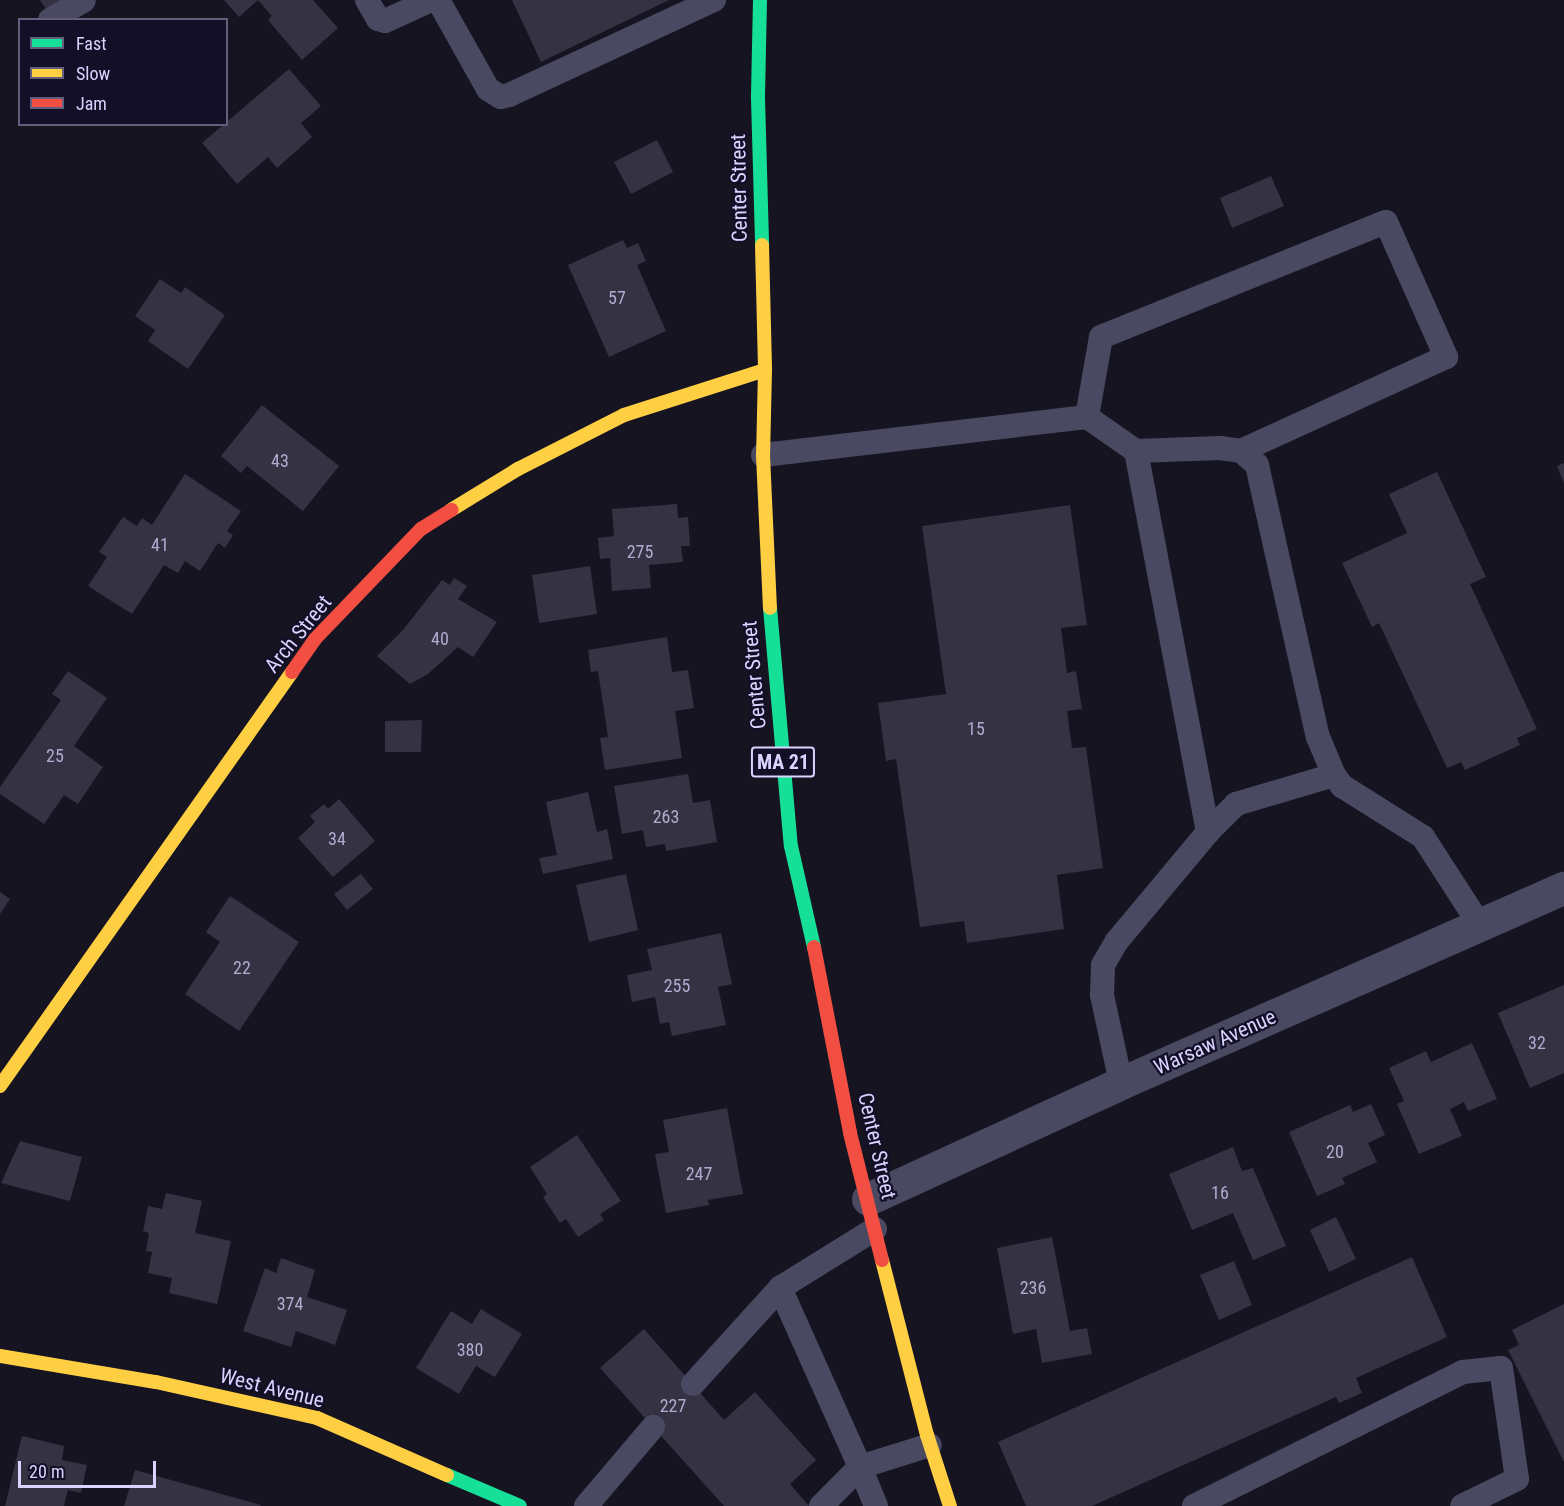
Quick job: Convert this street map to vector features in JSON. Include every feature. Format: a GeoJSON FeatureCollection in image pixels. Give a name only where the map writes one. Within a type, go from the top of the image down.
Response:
{"type":"FeatureCollection","features":[{"type":"Feature","properties":{"kind":"main road","name":"Center Street"},"geometry":{"type":"LineString","coordinates":[[759,0],[758,98],[765,370],[763,455],[771,639],[791,846],[826,996],[850,1134],[930,1445],[950,1506]]}},
{"type":"Feature","properties":{"kind":"main road","name":"Arch Street"},"geometry":{"type":"LineString","coordinates":[[0,1086],[315,639],[421,529],[518,469],[624,415],[765,370]]}},
{"type":"Feature","properties":{"kind":"main road","name":"West Avenue"},"geometry":{"type":"LineString","coordinates":[[0,1356],[156,1382],[317,1418],[520,1506]]}},
{"type":"Feature","properties":{"kind":"street","name":"Warsaw Avenue"},"geometry":{"type":"LineString","coordinates":[[872,1214],[1121,1083],[1564,888]]}},
{"type":"Feature","properties":{"kind":"lane"},"geometry":{"type":"LineString","coordinates":[[53,18],[84,0]]}},
{"type":"Feature","properties":{"kind":"lane"},"geometry":{"type":"LineString","coordinates":[[367,0],[378,19],[385,21],[431,0]]}},
{"type":"Feature","properties":{"kind":"lane"},"geometry":{"type":"LineString","coordinates":[[438,0],[488,89],[494,95],[501,97],[721,0]]}},
{"type":"Feature","properties":{"kind":"lane"},"geometry":{"type":"LineString","coordinates":[[763,455],[1087,417],[1136,451],[1220,448],[1241,451],[1446,357],[1386,222],[1101,337],[1087,417]]}},
{"type":"Feature","properties":{"kind":"lane"},"geometry":{"type":"LineString","coordinates":[[1136,451],[1208,832]]}},
{"type":"Feature","properties":{"kind":"lane"},"geometry":{"type":"LineString","coordinates":[[1241,451],[1257,465],[1318,737],[1334,775],[1342,786],[1423,837],[1480,925]]}},
{"type":"Feature","properties":{"kind":"lane"},"geometry":{"type":"LineString","coordinates":[[1121,1083],[1102,995],[1103,965],[1117,941],[1208,832],[1236,804],[1334,775]]}},
{"type":"Feature","properties":{"kind":"lane"},"geometry":{"type":"LineString","coordinates":[[693,1384],[780,1288],[872,1214]]}},
{"type":"Feature","properties":{"kind":"lane"},"geometry":{"type":"LineString","coordinates":[[780,1288],[876,1506]]}},
{"type":"Feature","properties":{"kind":"lane"},"geometry":{"type":"LineString","coordinates":[[1194,1506],[1463,1372],[1501,1368],[1517,1479],[1462,1506]]}},
{"type":"Feature","properties":{"kind":"lane"},"geometry":{"type":"LineString","coordinates":[[586,1506],[653,1427]]}},
{"type":"Feature","properties":{"kind":"lane"},"geometry":{"type":"LineString","coordinates":[[821,1506],[860,1467],[930,1445]]}},
{"type":"Feature","properties":{"kind":"building"},"geometry":{"type":"Polygon","coordinates":[[[40,0],[66,0],[48,12],[40,0]]]}},
{"type":"Feature","properties":{"kind":"building"},"geometry":{"type":"Polygon","coordinates":[[[224,0],[258,0],[239,17],[224,0]]]}},
{"type":"Feature","properties":{"kind":"building"},"geometry":{"type":"Polygon","coordinates":[[[258,0],[313,0],[338,28],[302,60],[268,20],[272,16],[258,0]]]}},
{"type":"Feature","properties":{"kind":"building"},"geometry":{"type":"Polygon","coordinates":[[[512,0],[669,0],[541,62],[512,0]]]}},
{"type":"Feature","properties":{"kind":"building"},"geometry":{"type":"Polygon","coordinates":[[[289,69],[321,106],[301,123],[312,137],[277,168],[268,157],[237,184],[202,143],[222,126],[228,126],[228,121],[289,69]]]}},
{"type":"Feature","properties":{"kind":"building"},"geometry":{"type":"Polygon","coordinates":[[[657,140],[673,172],[631,194],[614,162],[657,140]]]}},
{"type":"Feature","properties":{"kind":"building"},"geometry":{"type":"Polygon","coordinates":[[[1271,176],[1284,206],[1232,228],[1220,198],[1271,176]]]}},
{"type":"Feature","properties":{"kind":"building"},"geometry":{"type":"Polygon","coordinates":[[[623,240],[627,248],[638,243],[646,261],[637,265],[666,331],[609,357],[568,265],[623,240]]]}},
{"type":"Feature","properties":{"kind":"building"},"geometry":{"type":"Polygon","coordinates":[[[160,279],[181,293],[185,287],[225,315],[188,369],[148,341],[155,330],[135,316],[160,279]]]}},
{"type":"Feature","properties":{"kind":"building"},"geometry":{"type":"Polygon","coordinates":[[[262,405],[339,466],[303,511],[247,466],[241,473],[221,456],[262,405]]]}},
{"type":"Feature","properties":{"kind":"building"},"geometry":{"type":"Polygon","coordinates":[[[1564,463],[1564,483],[1557,466],[1564,463]]]}},
{"type":"Feature","properties":{"kind":"building"},"geometry":{"type":"Polygon","coordinates":[[[1437,472],[1486,577],[1470,584],[1537,729],[1517,738],[1520,745],[1465,770],[1461,762],[1447,768],[1379,623],[1372,627],[1342,563],[1407,533],[1389,494],[1437,472]]]}},
{"type":"Feature","properties":{"kind":"building"},"geometry":{"type":"Polygon","coordinates":[[[185,474],[241,511],[227,531],[233,535],[225,548],[218,543],[200,571],[185,561],[178,573],[164,565],[132,614],[88,586],[107,557],[99,552],[123,517],[137,526],[142,518],[152,525],[185,474]]]}},
{"type":"Feature","properties":{"kind":"building"},"geometry":{"type":"Polygon","coordinates":[[[677,504],[678,518],[688,517],[690,546],[681,546],[683,562],[649,565],[651,588],[612,591],[610,558],[600,559],[598,538],[614,536],[612,509],[677,504]]]}},
{"type":"Feature","properties":{"kind":"building"},"geometry":{"type":"Polygon","coordinates":[[[1070,505],[1087,625],[1061,628],[1067,673],[1076,671],[1082,709],[1067,711],[1072,748],[1086,747],[1103,868],[1057,875],[1064,929],[967,943],[964,921],[920,927],[896,759],[886,761],[878,703],[946,694],[922,526],[1070,505]]]}},
{"type":"Feature","properties":{"kind":"building"},"geometry":{"type":"Polygon","coordinates":[[[590,566],[597,614],[539,623],[532,575],[590,566]]]}},
{"type":"Feature","properties":{"kind":"building"},"geometry":{"type":"Polygon","coordinates":[[[454,578],[467,586],[458,599],[497,622],[473,657],[458,647],[428,674],[410,684],[377,656],[403,630],[442,580],[450,585],[454,578]]]}},
{"type":"Feature","properties":{"kind":"building"},"geometry":{"type":"Polygon","coordinates":[[[667,637],[672,672],[688,670],[694,708],[675,711],[682,758],[605,770],[600,738],[608,737],[598,671],[591,672],[588,650],[667,637]]]}},
{"type":"Feature","properties":{"kind":"building"},"geometry":{"type":"Polygon","coordinates":[[[68,671],[107,698],[74,746],[103,767],[78,804],[64,795],[44,824],[0,794],[0,787],[61,700],[52,694],[68,671]]]}},
{"type":"Feature","properties":{"kind":"building"},"geometry":{"type":"Polygon","coordinates":[[[422,720],[421,752],[385,752],[385,721],[422,720]]]}},
{"type":"Feature","properties":{"kind":"building"},"geometry":{"type":"Polygon","coordinates":[[[688,774],[693,803],[710,800],[717,842],[666,851],[665,844],[646,847],[643,830],[622,834],[614,786],[688,774]]]}},
{"type":"Feature","properties":{"kind":"building"},"geometry":{"type":"Polygon","coordinates":[[[588,792],[597,832],[607,829],[613,859],[543,874],[539,858],[557,855],[546,802],[588,792]]]}},
{"type":"Feature","properties":{"kind":"building"},"geometry":{"type":"Polygon","coordinates":[[[339,799],[375,841],[333,877],[298,838],[315,822],[310,816],[324,804],[328,809],[339,799]]]}},
{"type":"Feature","properties":{"kind":"building"},"geometry":{"type":"Polygon","coordinates":[[[361,874],[373,889],[347,910],[334,894],[361,874]]]}},
{"type":"Feature","properties":{"kind":"building"},"geometry":{"type":"Polygon","coordinates":[[[626,874],[638,930],[589,942],[576,885],[626,874]]]}},
{"type":"Feature","properties":{"kind":"building"},"geometry":{"type":"Polygon","coordinates":[[[0,892],[10,899],[0,914],[0,892]]]}},
{"type":"Feature","properties":{"kind":"building"},"geometry":{"type":"Polygon","coordinates":[[[230,896],[299,942],[239,1031],[185,994],[220,942],[206,932],[230,896]]]}},
{"type":"Feature","properties":{"kind":"building"},"geometry":{"type":"Polygon","coordinates":[[[721,933],[732,984],[718,987],[726,1025],[672,1036],[669,1022],[660,1024],[655,997],[632,1002],[627,975],[652,970],[647,949],[721,933]]]}},
{"type":"Feature","properties":{"kind":"building"},"geometry":{"type":"Polygon","coordinates":[[[1564,985],[1564,1073],[1530,1088],[1498,1013],[1564,985]]]}},
{"type":"Feature","properties":{"kind":"building"},"geometry":{"type":"Polygon","coordinates":[[[1472,1043],[1497,1099],[1468,1111],[1464,1102],[1450,1109],[1462,1136],[1419,1154],[1397,1104],[1404,1101],[1389,1068],[1426,1051],[1431,1062],[1472,1043]]]}},
{"type":"Feature","properties":{"kind":"building"},"geometry":{"type":"Polygon","coordinates":[[[1371,1104],[1385,1135],[1368,1143],[1377,1162],[1342,1178],[1345,1184],[1317,1196],[1289,1132],[1350,1105],[1353,1112],[1371,1104]]]}},
{"type":"Feature","properties":{"kind":"building"},"geometry":{"type":"Polygon","coordinates":[[[727,1108],[743,1194],[708,1200],[709,1205],[666,1213],[655,1154],[669,1152],[663,1120],[727,1108]]]}},
{"type":"Feature","properties":{"kind":"building"},"geometry":{"type":"Polygon","coordinates":[[[577,1135],[621,1201],[600,1214],[604,1220],[578,1237],[566,1219],[560,1223],[543,1197],[547,1194],[530,1167],[577,1135]]]}},
{"type":"Feature","properties":{"kind":"building"},"geometry":{"type":"Polygon","coordinates":[[[20,1141],[82,1157],[70,1201],[1,1183],[20,1141]]]}},
{"type":"Feature","properties":{"kind":"building"},"geometry":{"type":"Polygon","coordinates":[[[1233,1147],[1242,1171],[1253,1168],[1286,1246],[1253,1260],[1233,1213],[1192,1230],[1169,1174],[1233,1147]]]}},
{"type":"Feature","properties":{"kind":"building"},"geometry":{"type":"Polygon","coordinates":[[[166,1193],[202,1201],[195,1233],[231,1241],[217,1304],[169,1293],[172,1278],[148,1273],[152,1252],[146,1251],[149,1233],[143,1231],[148,1206],[162,1209],[166,1193]]]}},
{"type":"Feature","properties":{"kind":"building"},"geometry":{"type":"Polygon","coordinates":[[[1336,1217],[1356,1259],[1329,1272],[1310,1230],[1336,1217]]]}},
{"type":"Feature","properties":{"kind":"building"},"geometry":{"type":"Polygon","coordinates":[[[1052,1237],[1070,1331],[1087,1328],[1092,1354],[1042,1363],[1036,1329],[1013,1334],[997,1248],[1052,1237]]]}},
{"type":"Feature","properties":{"kind":"building"},"geometry":{"type":"Polygon","coordinates":[[[1412,1257],[1447,1337],[1356,1378],[1362,1393],[1339,1403],[1336,1397],[1092,1506],[1026,1506],[998,1442],[1412,1257]]]}},
{"type":"Feature","properties":{"kind":"building"},"geometry":{"type":"Polygon","coordinates":[[[281,1258],[315,1270],[307,1297],[347,1310],[335,1345],[296,1331],[291,1347],[243,1331],[265,1268],[276,1273],[281,1258]]]}},
{"type":"Feature","properties":{"kind":"building"},"geometry":{"type":"Polygon","coordinates":[[[1234,1261],[1252,1305],[1219,1320],[1200,1275],[1234,1261]]]}},
{"type":"Feature","properties":{"kind":"building"},"geometry":{"type":"Polygon","coordinates":[[[1564,1304],[1564,1462],[1508,1350],[1519,1345],[1512,1330],[1564,1304]]]}},
{"type":"Feature","properties":{"kind":"building"},"geometry":{"type":"Polygon","coordinates":[[[481,1309],[522,1334],[495,1377],[476,1366],[459,1394],[416,1368],[451,1311],[472,1324],[481,1309]]]}},
{"type":"Feature","properties":{"kind":"building"},"geometry":{"type":"Polygon","coordinates":[[[644,1329],[724,1420],[755,1392],[816,1460],[790,1484],[809,1506],[724,1506],[600,1368],[644,1329]]]}},
{"type":"Feature","properties":{"kind":"building"},"geometry":{"type":"Polygon","coordinates":[[[22,1436],[64,1446],[62,1460],[87,1465],[81,1493],[68,1490],[64,1506],[5,1506],[22,1436]]]}},
{"type":"Feature","properties":{"kind":"building"},"geometry":{"type":"Polygon","coordinates":[[[135,1470],[261,1505],[261,1506],[124,1506],[135,1470]]]}},
{"type":"Feature","properties":{"kind":"traffic: fast"},"geometry":{"type":"LineString","coordinates":[[760,0],[758,98],[762,245]]}},
{"type":"Feature","properties":{"kind":"traffic: fast"},"geometry":{"type":"LineString","coordinates":[[770,608],[791,846],[814,947]]}},
{"type":"Feature","properties":{"kind":"traffic: fast"},"geometry":{"type":"LineString","coordinates":[[447,1475],[520,1506]]}},
{"type":"Feature","properties":{"kind":"traffic: slow"},"geometry":{"type":"LineString","coordinates":[[762,245],[765,370],[763,455],[770,608]]}},
{"type":"Feature","properties":{"kind":"traffic: slow"},"geometry":{"type":"LineString","coordinates":[[451,510],[518,469],[624,415],[765,370]]}},
{"type":"Feature","properties":{"kind":"traffic: slow"},"geometry":{"type":"LineString","coordinates":[[0,1086],[292,672]]}},
{"type":"Feature","properties":{"kind":"traffic: slow"},"geometry":{"type":"LineString","coordinates":[[882,1260],[927,1435],[950,1506]]}},
{"type":"Feature","properties":{"kind":"traffic: slow"},"geometry":{"type":"LineString","coordinates":[[0,1356],[156,1382],[317,1418],[447,1475]]}},
{"type":"Feature","properties":{"kind":"traffic: jam"},"geometry":{"type":"LineString","coordinates":[[292,672],[315,639],[421,529],[451,510]]}},
{"type":"Feature","properties":{"kind":"traffic: jam"},"geometry":{"type":"LineString","coordinates":[[814,947],[850,1133],[882,1260]]}}]}
